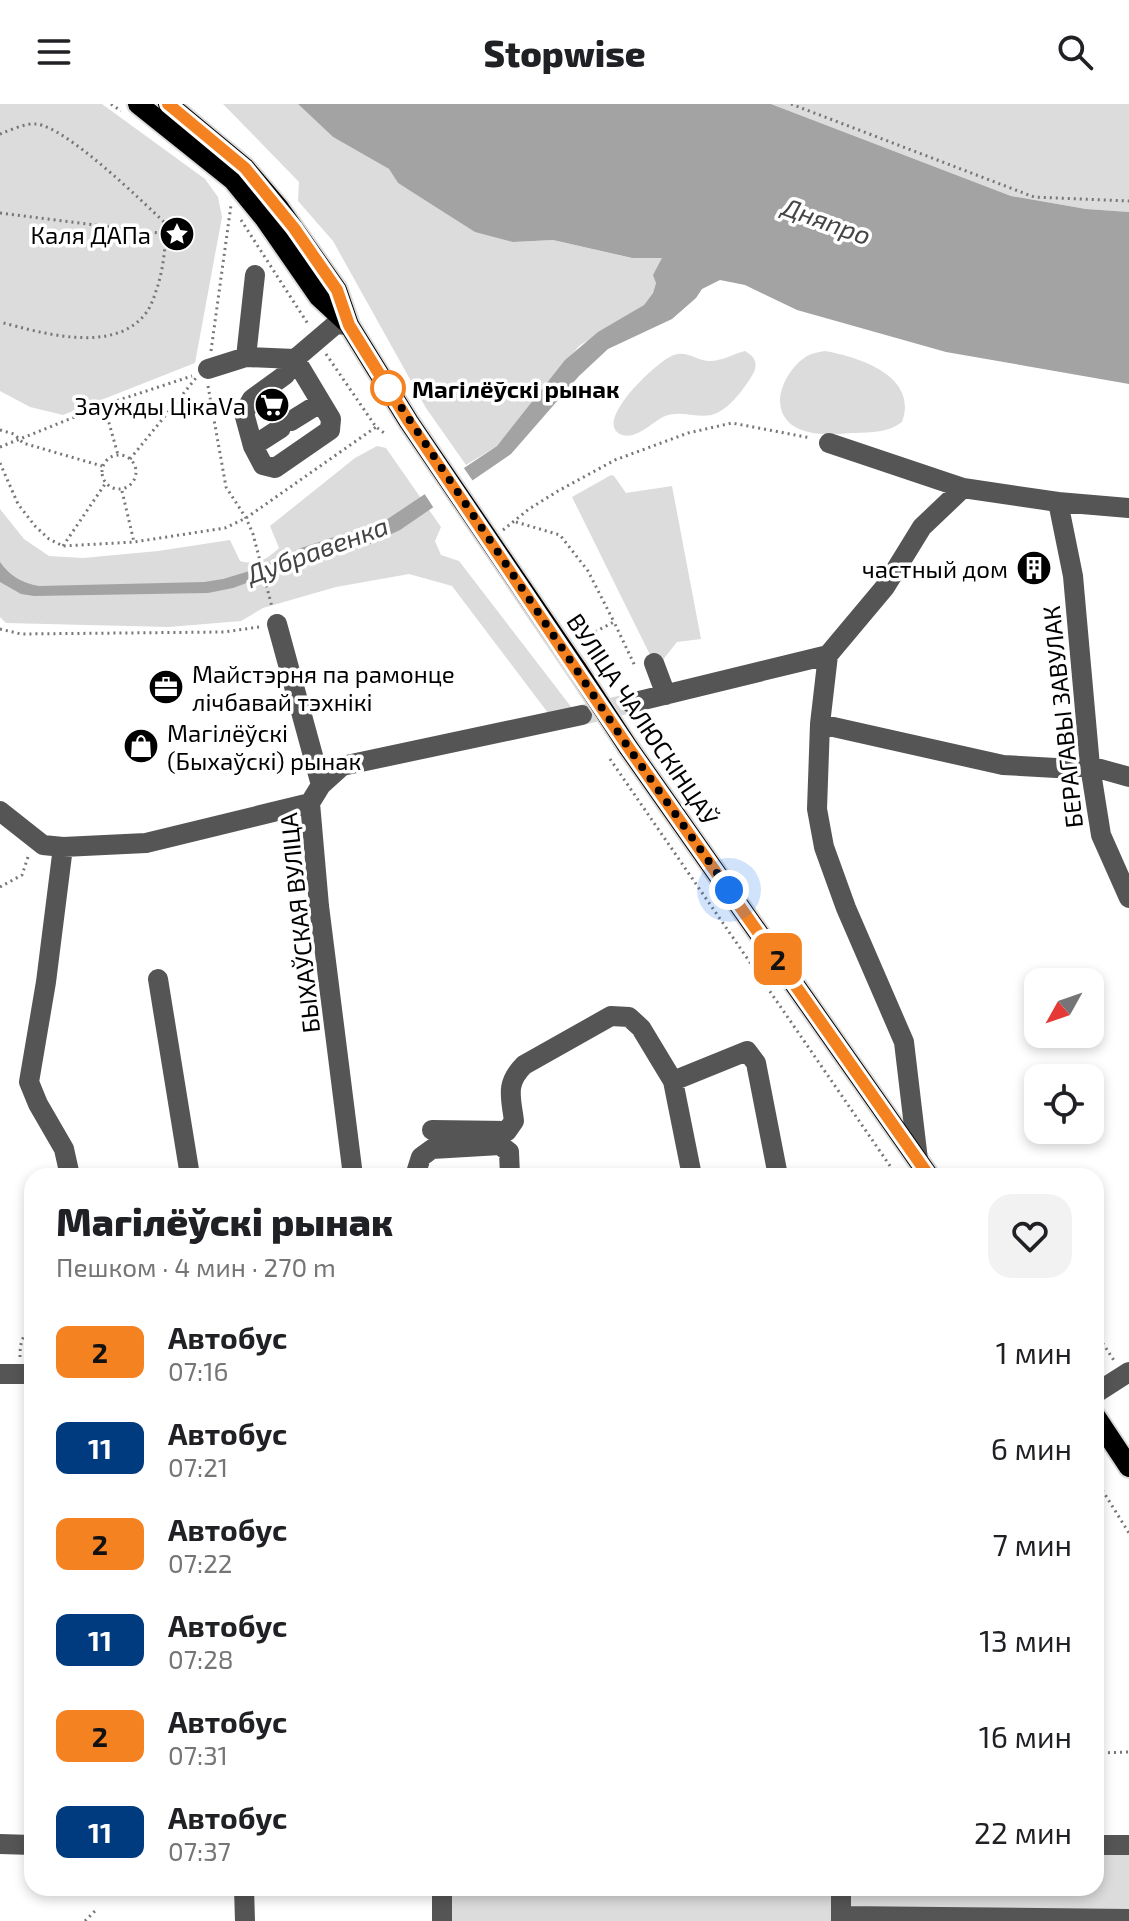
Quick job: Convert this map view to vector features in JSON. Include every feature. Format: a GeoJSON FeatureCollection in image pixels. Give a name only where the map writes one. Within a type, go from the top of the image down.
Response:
{"type":"FeatureCollection","features":[{"type":"Feature","properties":{"kind":"main road","name":"ВУЛІЦА ЧАЛЮСКІНЦАЎ"},"geometry":{"type":"LineString","coordinates":[[138,104],[233,180],[265,219],[319,297],[349,325]]}},
{"type":"Feature","properties":{"kind":"main road","name":"ВУЛІЦА ЧАЛЮСКІНЦАЎ"},"geometry":{"type":"LineString","coordinates":[[168,104],[245,168],[279,208],[337,290],[349,325],[409,422],[494,532],[628,747],[923,1168]]}},
{"type":"Feature","properties":{"kind":"main road"},"geometry":{"type":"LineString","coordinates":[[1104,1429],[1129,1467]]}},
{"type":"Feature","properties":{"kind":"street"},"geometry":{"type":"LineString","coordinates":[[246,357],[255,275]]}},
{"type":"Feature","properties":{"kind":"street"},"geometry":{"type":"LineString","coordinates":[[295,359],[331,419],[330,430],[275,468],[263,465],[253,446],[244,413],[252,399],[285,375],[295,359],[336,324],[349,325]]}},
{"type":"Feature","properties":{"kind":"street"},"geometry":{"type":"LineString","coordinates":[[208,369],[246,357],[295,359]]}},
{"type":"Feature","properties":{"kind":"street"},"geometry":{"type":"LineString","coordinates":[[253,446],[320,403]]}},
{"type":"Feature","properties":{"kind":"street"},"geometry":{"type":"LineString","coordinates":[[829,443],[963,488],[1058,502],[1129,508]]}},
{"type":"Feature","properties":{"kind":"street"},"geometry":{"type":"LineString","coordinates":[[923,1168],[904,1042],[846,908],[824,847],[817,809],[820,724],[828,655],[885,587],[922,527],[963,488]]}},
{"type":"Feature","properties":{"kind":"street","name":"БЕРАГАВЫ ЗАВУЛАК"},"geometry":{"type":"LineString","coordinates":[[1058,502],[1073,576],[1090,766],[1101,835],[1129,898]]}},
{"type":"Feature","properties":{"kind":"street","name":"БЫХАЎСКАЯ ВУЛІЦА"},"geometry":{"type":"LineString","coordinates":[[277,624],[316,794],[319,906],[352,1168]]}},
{"type":"Feature","properties":{"kind":"street"},"geometry":{"type":"LineString","coordinates":[[631,703],[828,655]]}},
{"type":"Feature","properties":{"kind":"street"},"geometry":{"type":"LineString","coordinates":[[646,668],[666,695]]}},
{"type":"Feature","properties":{"kind":"street"},"geometry":{"type":"LineString","coordinates":[[0,811],[43,845],[146,843],[316,794],[342,766],[434,735],[582,715]]}},
{"type":"Feature","properties":{"kind":"street"},"geometry":{"type":"LineString","coordinates":[[820,724],[1003,765],[1090,766],[1129,777]]}},
{"type":"Feature","properties":{"kind":"street"},"geometry":{"type":"LineString","coordinates":[[63,847],[46,982],[29,1082],[64,1149],[68,1168]]}},
{"type":"Feature","properties":{"kind":"street"},"geometry":{"type":"LineString","coordinates":[[158,979],[189,1168]]}},
{"type":"Feature","properties":{"kind":"street"},"geometry":{"type":"LineString","coordinates":[[432,1130],[507,1131],[514,1121],[510,1089],[513,1076],[524,1065],[611,1016],[629,1017],[641,1028],[673,1081],[690,1168]]}},
{"type":"Feature","properties":{"kind":"street"},"geometry":{"type":"LineString","coordinates":[[673,1081],[747,1051],[751,1054],[756,1063],[776,1168]]}},
{"type":"Feature","properties":{"kind":"street"},"geometry":{"type":"LineString","coordinates":[[418,1168],[421,1157],[432,1149],[500,1145],[509,1152],[510,1168]]}},
{"type":"Feature","properties":{"kind":"street"},"geometry":{"type":"LineString","coordinates":[[1104,1388],[1126,1374]]}},
{"type":"Feature","properties":{"kind":"street"},"geometry":{"type":"LineString","coordinates":[[0,1844],[24,1845]]}},
{"type":"Feature","properties":{"kind":"street"},"geometry":{"type":"LineString","coordinates":[[1104,1845],[1129,1845]]}},
{"type":"Feature","properties":{"kind":"street"},"geometry":{"type":"LineString","coordinates":[[244,1896],[245,1921]]}},
{"type":"Feature","properties":{"kind":"street"},"geometry":{"type":"LineString","coordinates":[[442,1896],[442,1921]]}},
{"type":"Feature","properties":{"kind":"street"},"geometry":{"type":"LineString","coordinates":[[841,1896],[841,1918],[1123,1919]]}},
{"type":"Feature","properties":{"kind":"path"},"geometry":{"type":"LineString","coordinates":[[791,104],[1034,197],[1129,201]]}},
{"type":"Feature","properties":{"kind":"path"},"geometry":{"type":"LineString","coordinates":[[0,134],[32,124],[55,130],[130,190],[165,223],[166,234],[161,272],[151,305],[145,316],[125,331],[107,336],[78,337],[0,322]]}},
{"type":"Feature","properties":{"kind":"path"},"geometry":{"type":"LineString","coordinates":[[0,213],[166,234]]}},
{"type":"Feature","properties":{"kind":"path"},"geometry":{"type":"LineString","coordinates":[[0,447],[104,405],[200,374],[130,459]]}},
{"type":"Feature","properties":{"kind":"path"},"geometry":{"type":"LineString","coordinates":[[104,405],[118,455]]}},
{"type":"Feature","properties":{"kind":"path"},"geometry":{"type":"LineString","coordinates":[[494,532],[515,522],[558,491],[615,460],[688,433],[732,423],[774,429],[829,443]]}},
{"type":"Feature","properties":{"kind":"path"},"geometry":{"type":"LineString","coordinates":[[0,463],[18,504],[49,539],[63,546],[134,542],[225,528],[246,518],[376,427]]}},
{"type":"Feature","properties":{"kind":"path"},"geometry":{"type":"LineString","coordinates":[[0,430],[23,443],[102,466]]}},
{"type":"Feature","properties":{"kind":"path"},"geometry":{"type":"LineString","coordinates":[[118,455],[130,459],[136,469],[135,480],[122,490],[105,484],[102,466],[108,458],[118,455]]}},
{"type":"Feature","properties":{"kind":"path"},"geometry":{"type":"LineString","coordinates":[[63,546],[105,484]]}},
{"type":"Feature","properties":{"kind":"path"},"geometry":{"type":"LineString","coordinates":[[122,490],[134,542]]}},
{"type":"Feature","properties":{"kind":"path"},"geometry":{"type":"LineString","coordinates":[[515,522],[560,535],[588,571],[614,622],[646,668]]}},
{"type":"Feature","properties":{"kind":"path"},"geometry":{"type":"LineString","coordinates":[[0,629],[21,634],[224,632],[277,624],[253,534]]}},
{"type":"Feature","properties":{"kind":"path"},"geometry":{"type":"LineString","coordinates":[[579,640],[614,622]]}},
{"type":"Feature","properties":{"kind":"path"},"geometry":{"type":"LineString","coordinates":[[610,759],[891,1168]]}},
{"type":"Feature","properties":{"kind":"path"},"geometry":{"type":"LineString","coordinates":[[0,887],[22,875],[31,849],[38,840]]}},
{"type":"Feature","properties":{"kind":"path"},"geometry":{"type":"LineString","coordinates":[[17,1374],[20,1343],[24,1337]]}},
{"type":"Feature","properties":{"kind":"path"},"geometry":{"type":"LineString","coordinates":[[1104,1344],[1126,1374]]}},
{"type":"Feature","properties":{"kind":"path"},"geometry":{"type":"LineString","coordinates":[[1104,1493],[1129,1533]]}},
{"type":"Feature","properties":{"kind":"path"},"geometry":{"type":"LineString","coordinates":[[1104,1753],[1129,1752]]}},
{"type":"Feature","properties":{"kind":"path"},"geometry":{"type":"LineString","coordinates":[[85,1921],[95,1911]]}},
{"type":"Feature","properties":{"kind":"shaded area"},"geometry":{"type":"Polygon","coordinates":[[[0,104],[102,104],[205,179],[218,197],[222,217],[195,363],[63,415],[30,407],[0,391],[0,104]]]}},
{"type":"Feature","properties":{"kind":"shaded area"},"geometry":{"type":"Polygon","coordinates":[[[223,104],[298,104],[333,137],[389,169],[398,183],[429,202],[513,242],[553,240],[631,258],[663,258],[653,293],[644,305],[579,346],[497,446],[466,465],[426,408],[333,241],[298,201],[299,182],[223,104]]]}},
{"type":"Feature","properties":{"kind":"shaded area"},"geometry":{"type":"Polygon","coordinates":[[[771,104],[1129,104],[1129,212],[1086,209],[1011,196],[771,104]]]}},
{"type":"Feature","properties":{"kind":"shaded area"},"geometry":{"type":"Polygon","coordinates":[[[745,351],[754,360],[754,372],[723,410],[704,416],[670,415],[636,434],[618,433],[614,426],[622,403],[666,359],[683,354],[714,361],[745,351]]]}},
{"type":"Feature","properties":{"kind":"shaded area"},"geometry":{"type":"Polygon","coordinates":[[[825,351],[869,364],[894,381],[902,392],[905,406],[902,422],[880,431],[838,434],[814,433],[792,425],[781,408],[780,398],[786,379],[807,356],[825,351]]]}},
{"type":"Feature","properties":{"kind":"shaded area"},"geometry":{"type":"Polygon","coordinates":[[[377,446],[386,448],[441,527],[435,541],[441,555],[459,561],[572,708],[548,713],[452,586],[409,574],[336,587],[263,608],[241,621],[169,627],[6,623],[0,617],[0,509],[24,539],[49,556],[83,558],[230,540],[240,561],[257,562],[279,548],[270,526],[355,458],[377,446]]]}},
{"type":"Feature","properties":{"kind":"shaded area"},"geometry":{"type":"Polygon","coordinates":[[[611,475],[626,493],[672,486],[701,639],[677,642],[662,661],[654,663],[572,497],[611,475]]]}},
{"type":"Feature","properties":{"kind":"shaded area"},"geometry":{"type":"Polygon","coordinates":[[[1104,1851],[1129,1851],[1129,1921],[450,1921],[450,1896],[1104,1896],[1104,1851]]]}},
{"type":"Feature","properties":{"kind":"water"},"geometry":{"type":"Polygon","coordinates":[[[298,104],[771,104],[1011,196],[1086,209],[1129,212],[1129,384],[946,352],[797,310],[745,285],[720,280],[702,289],[672,319],[608,349],[579,376],[511,454],[400,530],[370,544],[311,559],[233,588],[208,593],[34,596],[21,594],[0,582],[0,562],[17,578],[39,586],[223,579],[256,569],[301,548],[386,520],[497,446],[565,360],[598,332],[644,305],[653,293],[656,283],[653,275],[662,258],[632,258],[553,240],[513,242],[475,232],[398,183],[389,169],[333,137],[298,104]]]}},
{"type":"Feature","properties":{"kind":"pier"},"geometry":{"type":"Polygon","coordinates":[[[461,464],[475,484],[435,510],[422,490],[461,464]]]}},
{"type":"Feature","properties":{"kind":"tunnel"},"geometry":{"type":"LineString","coordinates":[[582,715],[631,703]]}},
{"type":"Feature","properties":{"kind":"bus line","name":"2"},"geometry":{"type":"LineString","coordinates":[[168,104],[245,168],[294,228],[337,290],[349,325],[409,422],[628,747],[923,1168]]}},
{"type":"Feature","properties":{"kind":"place","name":"Каля ДАПа"},"geometry":{"type":"Point","coordinates":[177,234]}},
{"type":"Feature","properties":{"kind":"place","name":"Магілёўскі рынак"},"geometry":{"type":"Point","coordinates":[388,388]}},
{"type":"Feature","properties":{"kind":"place","name":"Заужды ЦікаVа"},"geometry":{"type":"Point","coordinates":[272,405]}},
{"type":"Feature","properties":{"kind":"place","name":"частный дом"},"geometry":{"type":"Point","coordinates":[1034,568]}},
{"type":"Feature","properties":{"kind":"place","name":"Майстэрня па рамонце лічбавай тэхнікі"},"geometry":{"type":"Point","coordinates":[166,687]}},
{"type":"Feature","properties":{"kind":"place","name":"Магілёўскі (Быхаўскі) рынак"},"geometry":{"type":"Point","coordinates":[141,746]}},
{"type":"Feature","properties":{"kind":"route"},"geometry":{"type":"LineString","coordinates":[[388,388],[628,747],[729,890]]}},
{"type":"Feature","properties":{"kind":"water label","name":"Дняпро"},"geometry":{"type":"Point","coordinates":[827,220]}},
{"type":"Feature","properties":{"kind":"water label","name":"Дубравенка"},"geometry":{"type":"Point","coordinates":[317,549]}}]}
